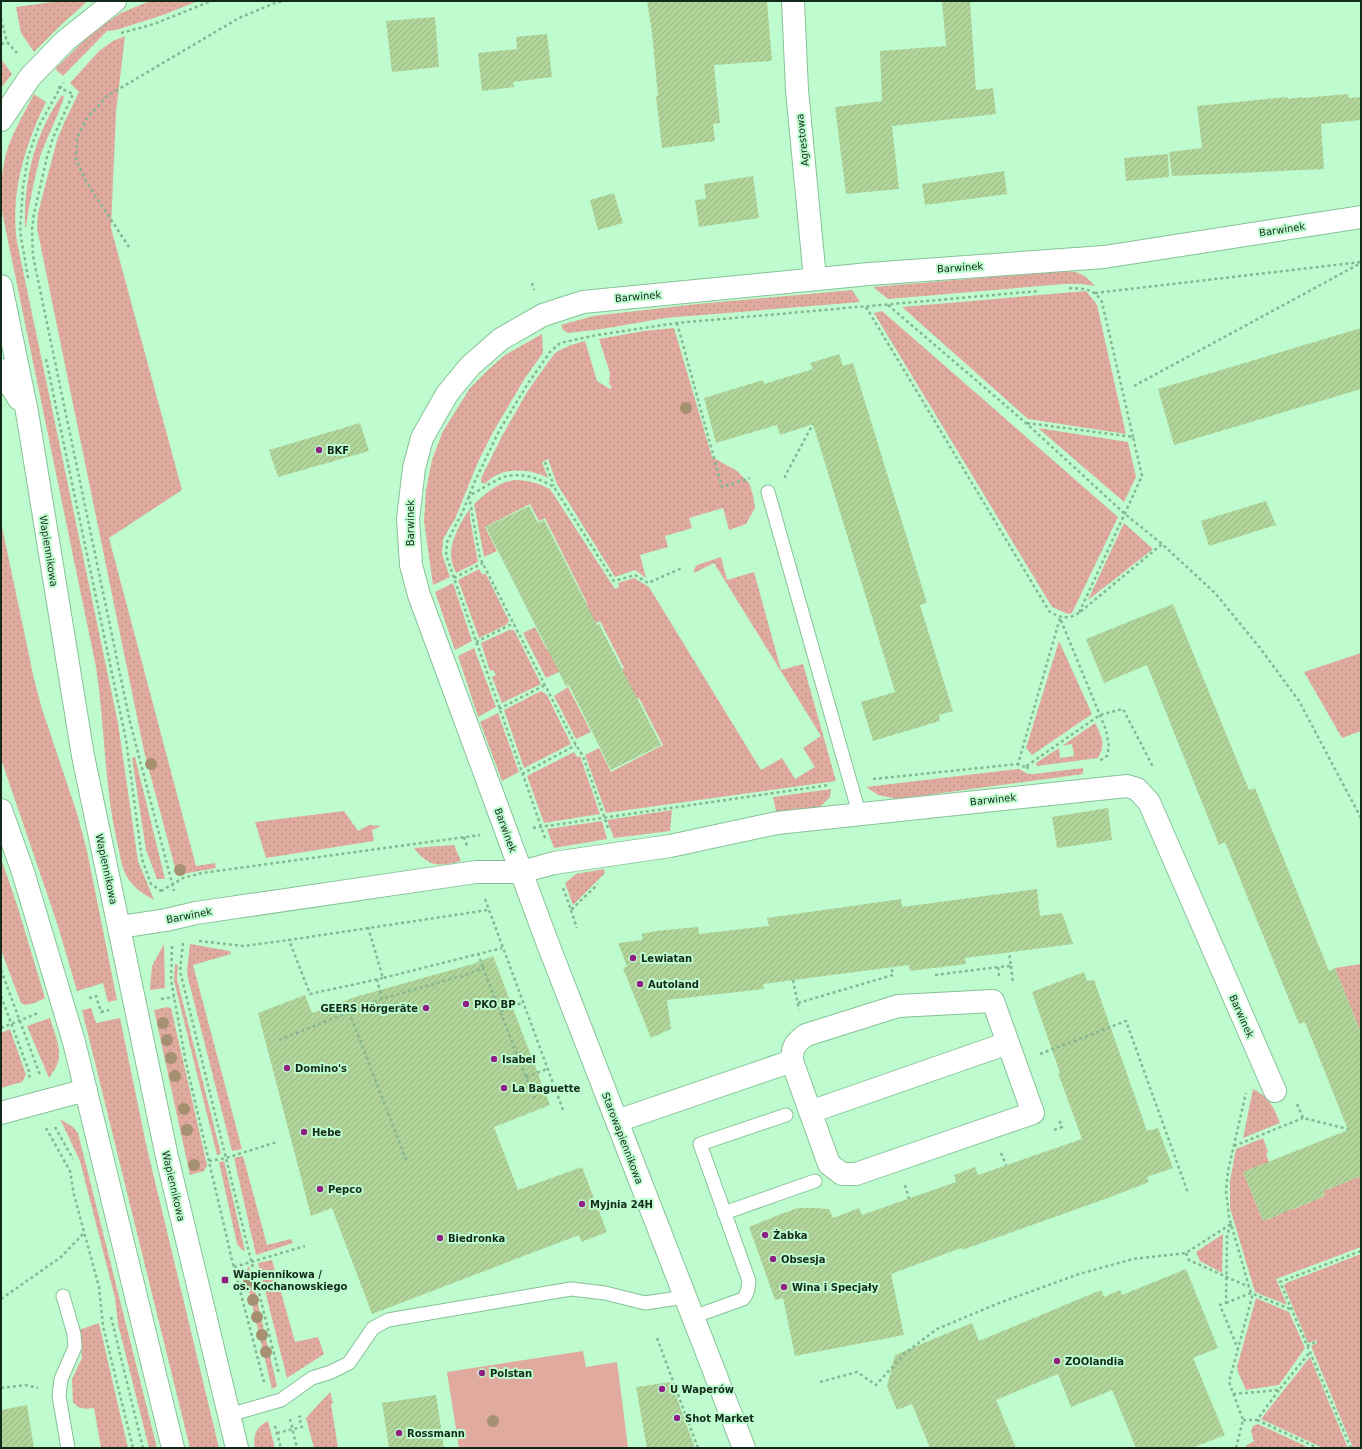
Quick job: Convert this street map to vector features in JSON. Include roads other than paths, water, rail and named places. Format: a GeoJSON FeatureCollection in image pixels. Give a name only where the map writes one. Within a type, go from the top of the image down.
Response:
{"type":"FeatureCollection","features":[{"type":"Feature","properties":{"kind":"street"},"geometry":{"type":"LineString","coordinates":[[1,120],[35,71],[65,41],[115,1]]}},
{"type":"Feature","properties":{"kind":"street","name":"Agrestowa"},"geometry":{"type":"LineString","coordinates":[[793,1],[797,90],[815,279]]}},
{"type":"Feature","properties":{"kind":"street","name":"Barwinek"},"geometry":{"type":"LineString","coordinates":[[521,872],[419,595],[411,565],[408,519],[409,496],[414,468],[422,438],[447,394],[470,366],[501,339],[543,315],[583,302],[815,279],[1104,257],[1361,217]]}},
{"type":"Feature","properties":{"kind":"street","name":"Wapiennikowa"},"geometry":{"type":"LineString","coordinates":[[1,286],[27,412],[83,756],[167,1157],[237,1448]]}},
{"type":"Feature","properties":{"kind":"street"},"geometry":{"type":"LineString","coordinates":[[1,370],[27,412]]}},
{"type":"Feature","properties":{"kind":"street","name":"Barwinek"},"geometry":{"type":"LineString","coordinates":[[120,927],[166,920],[196,913],[476,872],[521,872],[554,863],[670,846],[777,823],[859,813],[1127,786],[1137,789],[1149,802],[1285,1094]]}},
{"type":"Feature","properties":{"kind":"street"},"geometry":{"type":"LineString","coordinates":[[1,810],[24,872],[64,1005],[173,1448]]}},
{"type":"Feature","properties":{"kind":"street","name":"Starowapiennikowa"},"geometry":{"type":"LineString","coordinates":[[521,872],[744,1448]]}},
{"type":"Feature","properties":{"kind":"street"},"geometry":{"type":"LineString","coordinates":[[993,1001],[1008,1043],[1033,1113],[856,1174],[842,1174],[829,1164],[792,1061],[792,1051],[797,1042],[806,1035],[898,1006],[993,1001]]}},
{"type":"Feature","properties":{"kind":"street"},"geometry":{"type":"LineString","coordinates":[[810,1112],[1008,1043]]}},
{"type":"Feature","properties":{"kind":"street"},"geometry":{"type":"LineString","coordinates":[[617,1121],[792,1061]]}},
{"type":"Feature","properties":{"kind":"street"},"geometry":{"type":"LineString","coordinates":[[1,1113],[86,1090]]}},
{"type":"Feature","properties":{"kind":"lane"},"geometry":{"type":"LineString","coordinates":[[768,492],[859,813]]}},
{"type":"Feature","properties":{"kind":"lane"},"geometry":{"type":"LineString","coordinates":[[693,1317],[743,1299],[746,1296],[748,1281],[700,1144],[786,1115]]}},
{"type":"Feature","properties":{"kind":"lane"},"geometry":{"type":"LineString","coordinates":[[724,1213],[815,1181]]}},
{"type":"Feature","properties":{"kind":"lane"},"geometry":{"type":"LineString","coordinates":[[229,1415],[281,1400],[312,1378],[331,1372],[349,1363],[373,1328],[388,1320],[571,1289],[605,1293],[645,1303],[685,1297]]}},
{"type":"Feature","properties":{"kind":"lane"},"geometry":{"type":"LineString","coordinates":[[63,1296],[74,1334],[75,1347],[61,1379],[58,1396],[68,1448]]}},
{"type":"Feature","properties":{"kind":"place","name":"BKF"},"geometry":{"type":"Point","coordinates":[319,450]}},
{"type":"Feature","properties":{"kind":"place","name":"Lewiatan"},"geometry":{"type":"Point","coordinates":[633,958]}},
{"type":"Feature","properties":{"kind":"place","name":"Autoland"},"geometry":{"type":"Point","coordinates":[640,984]}},
{"type":"Feature","properties":{"kind":"place","name":"PKO BP"},"geometry":{"type":"Point","coordinates":[466,1004]}},
{"type":"Feature","properties":{"kind":"place","name":"GEERS Hörgeräte"},"geometry":{"type":"Point","coordinates":[426,1008]}},
{"type":"Feature","properties":{"kind":"place","name":"Isabel"},"geometry":{"type":"Point","coordinates":[494,1059]}},
{"type":"Feature","properties":{"kind":"place","name":"Domino's"},"geometry":{"type":"Point","coordinates":[287,1068]}},
{"type":"Feature","properties":{"kind":"place","name":"La Baguette"},"geometry":{"type":"Point","coordinates":[504,1088]}},
{"type":"Feature","properties":{"kind":"place","name":"Hebe"},"geometry":{"type":"Point","coordinates":[304,1132]}},
{"type":"Feature","properties":{"kind":"place","name":"Pepco"},"geometry":{"type":"Point","coordinates":[320,1189]}},
{"type":"Feature","properties":{"kind":"place","name":"Myjnia 24H"},"geometry":{"type":"Point","coordinates":[582,1204]}},
{"type":"Feature","properties":{"kind":"place","name":"Żabka"},"geometry":{"type":"Point","coordinates":[765,1235]}},
{"type":"Feature","properties":{"kind":"place","name":"Biedronka"},"geometry":{"type":"Point","coordinates":[440,1238]}},
{"type":"Feature","properties":{"kind":"place","name":"Obsesja"},"geometry":{"type":"Point","coordinates":[773,1259]}},
{"type":"Feature","properties":{"kind":"place","name":"Wapiennikowa / os. Kochanowskiego"},"geometry":{"type":"Point","coordinates":[225,1280]}},
{"type":"Feature","properties":{"kind":"place","name":"Wina i Specjały"},"geometry":{"type":"Point","coordinates":[784,1287]}},
{"type":"Feature","properties":{"kind":"place","name":"ZOOlandia"},"geometry":{"type":"Point","coordinates":[1057,1361]}},
{"type":"Feature","properties":{"kind":"place","name":"Polstan"},"geometry":{"type":"Point","coordinates":[482,1373]}},
{"type":"Feature","properties":{"kind":"place","name":"U Waperów"},"geometry":{"type":"Point","coordinates":[662,1389]}},
{"type":"Feature","properties":{"kind":"place","name":"Shot Market"},"geometry":{"type":"Point","coordinates":[677,1418]}},
{"type":"Feature","properties":{"kind":"place","name":"Rossmann"},"geometry":{"type":"Point","coordinates":[399,1433]}}]}
